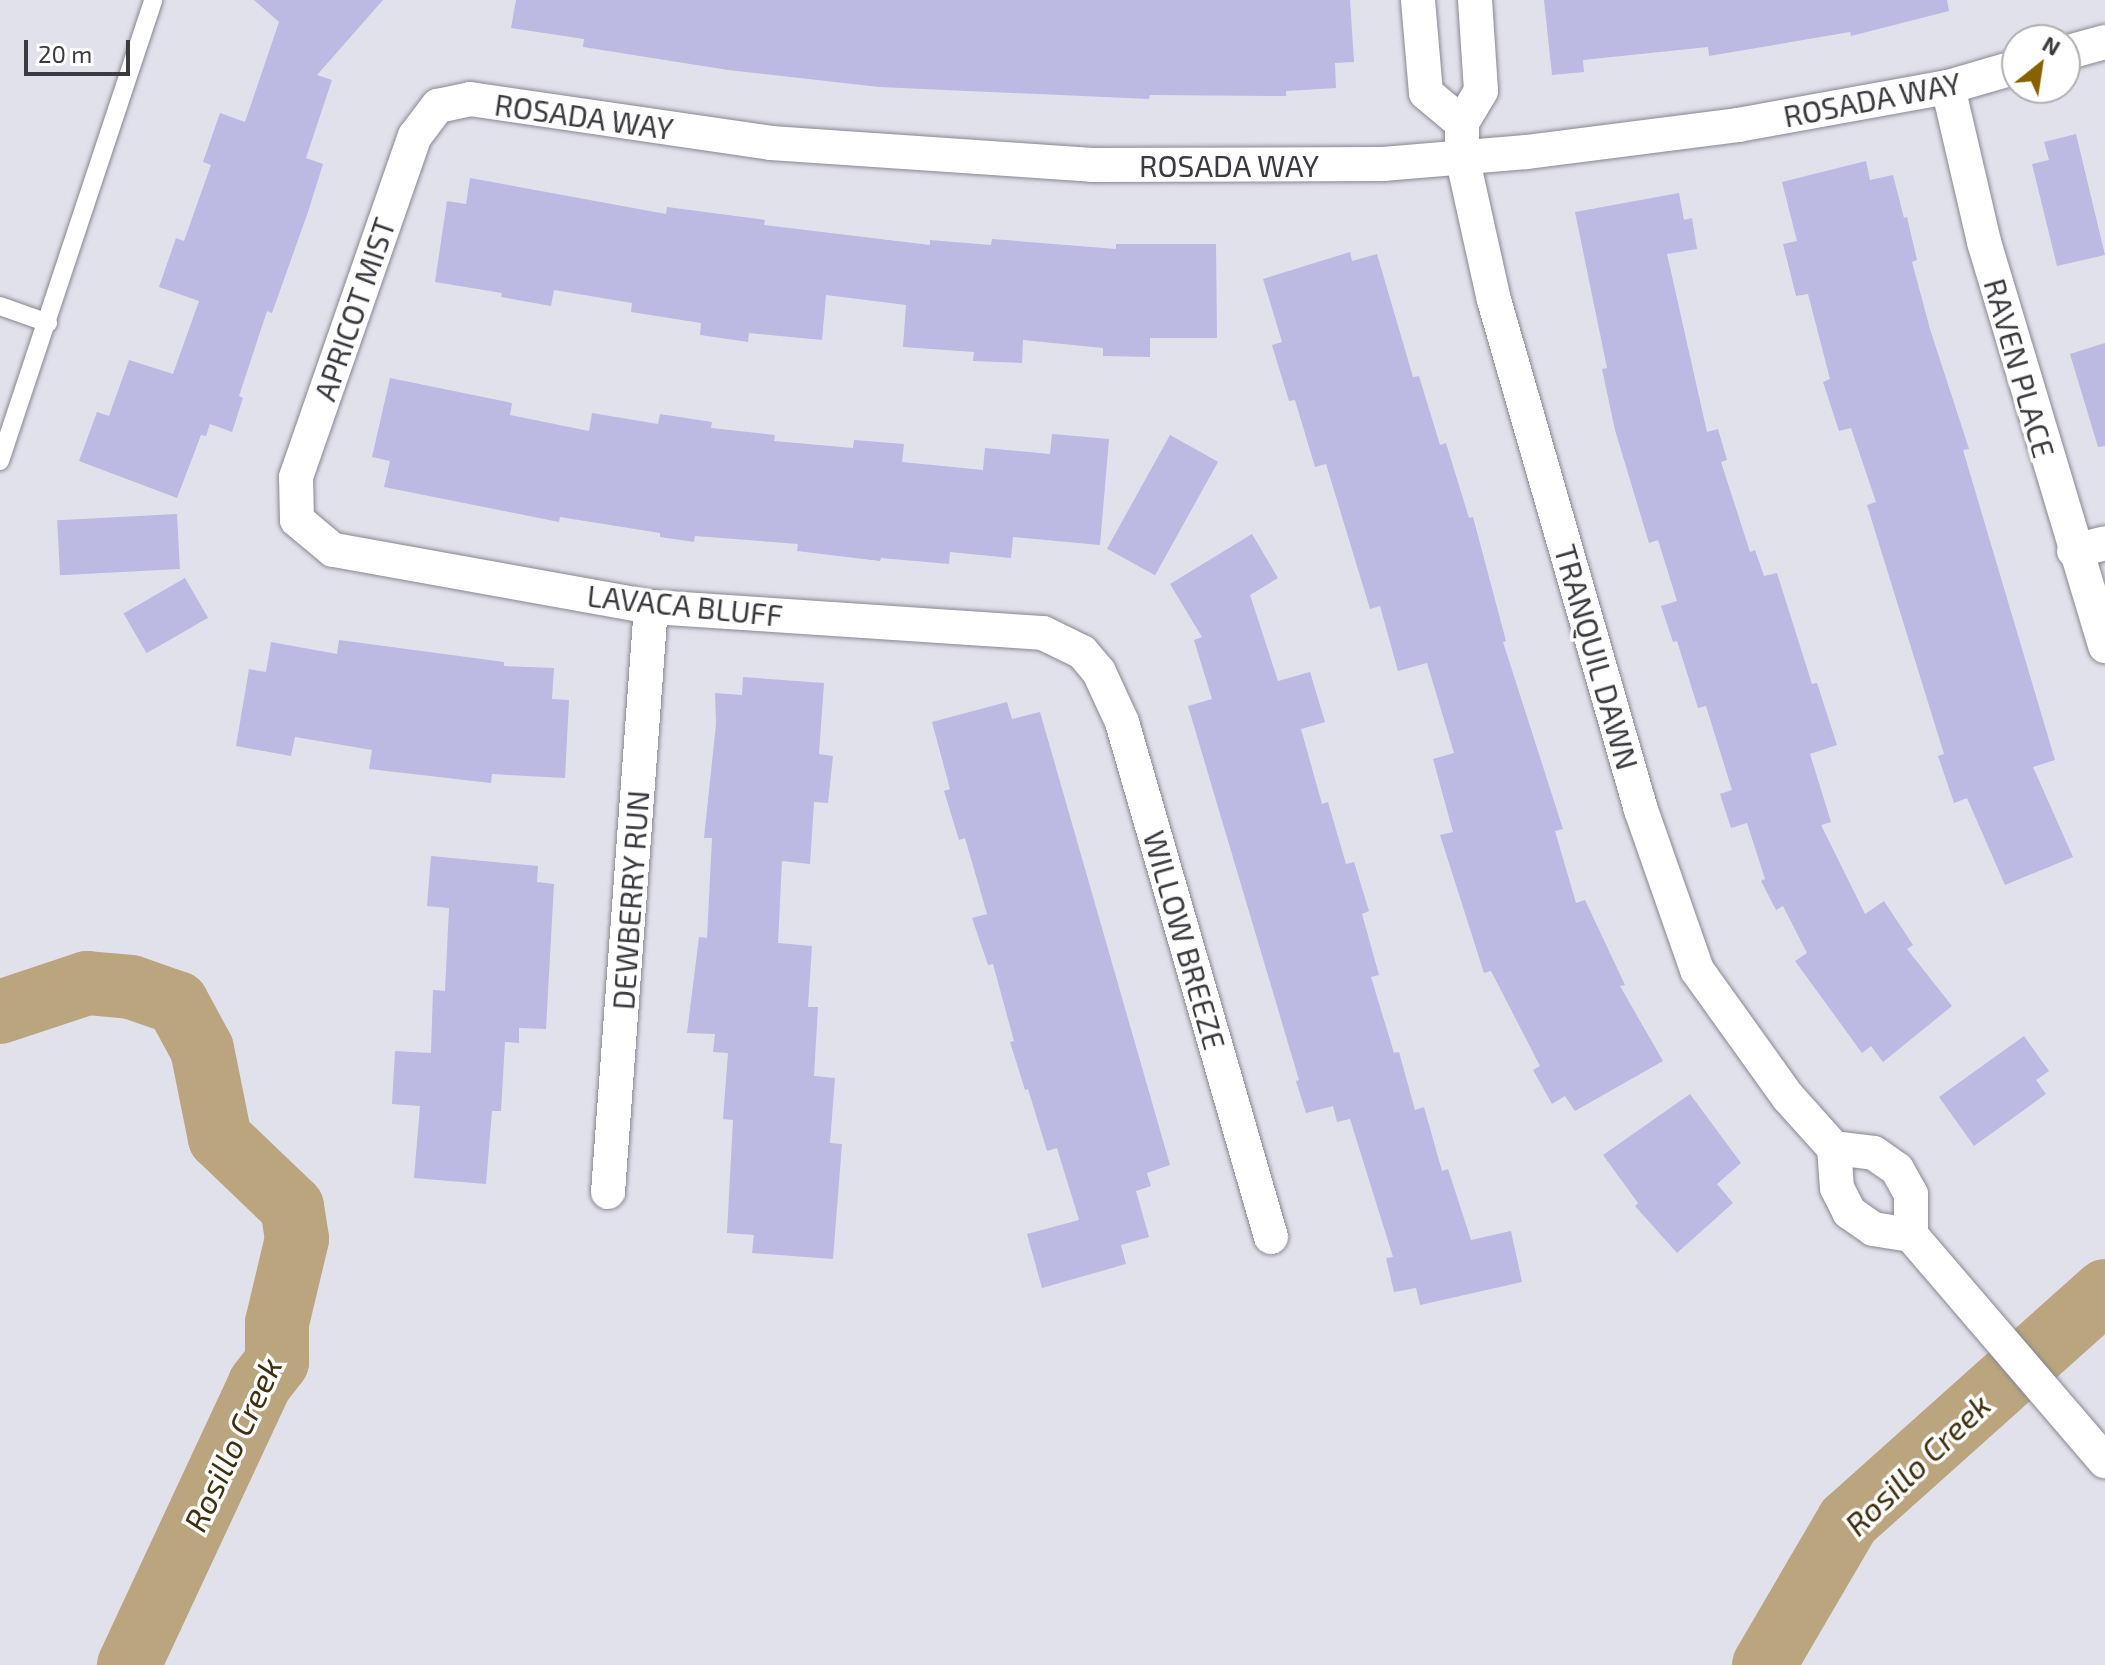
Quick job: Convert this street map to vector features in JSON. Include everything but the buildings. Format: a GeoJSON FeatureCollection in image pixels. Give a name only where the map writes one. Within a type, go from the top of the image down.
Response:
{"type":"FeatureCollection","features":[{"type":"Feature","properties":{"kind":"street"},"geometry":{"type":"LineString","coordinates":[[1418,0],[1426,93],[1462,123]]}},
{"type":"Feature","properties":{"kind":"street","name":"TRANQUIL DAWN"},"geometry":{"type":"LineString","coordinates":[[1475,0],[1481,91],[1462,123],[1462,156],[1494,300],[1632,780],[1697,970],[1788,1097],[1834,1148]]}},
{"type":"Feature","properties":{"kind":"street"},"geometry":{"type":"LineString","coordinates":[[2081,49],[2105,42]]}},
{"type":"Feature","properties":{"kind":"street","name":"ROSADA WAY"},"geometry":{"type":"LineString","coordinates":[[438,106],[470,99],[771,143],[1092,165],[1383,164],[1527,152],[1738,125],[1948,87],[2001,72]]}},
{"type":"Feature","properties":{"kind":"street","name":"RAVEN PLACE"},"geometry":{"type":"LineString","coordinates":[[1948,87],[1984,242],[2090,547],[2105,646]]}},
{"type":"Feature","properties":{"kind":"street","name":"APRICOT MIST"},"geometry":{"type":"LineString","coordinates":[[297,520],[296,477],[301,462],[415,136],[438,106]]}},
{"type":"Feature","properties":{"kind":"street","name":"LAVACA BLUFF"},"geometry":{"type":"LineString","coordinates":[[297,520],[333,550],[651,607],[1043,633],[1082,652]]}},
{"type":"Feature","properties":{"kind":"street","name":"DEWBERRY RUN"},"geometry":{"type":"LineString","coordinates":[[608,1192],[651,607]]}},
{"type":"Feature","properties":{"kind":"street","name":"WILLOW BREEZE"},"geometry":{"type":"LineString","coordinates":[[1082,652],[1099,672],[1122,722],[1271,1237]]}},
{"type":"Feature","properties":{"kind":"street"},"geometry":{"type":"LineString","coordinates":[[1911,1235],[1911,1194],[1897,1169],[1874,1153],[1834,1148],[1837,1188],[1849,1212],[1873,1229],[1911,1235],[2105,1461]]}},
{"type":"Feature","properties":{"kind":"lane"},"geometry":{"type":"LineString","coordinates":[[0,461],[153,0]]}},
{"type":"Feature","properties":{"kind":"lane"},"geometry":{"type":"LineString","coordinates":[[0,306],[48,323]]}},
{"type":"Feature","properties":{"kind":"waterway","name":"Rosillo Creek"},"geometry":{"type":"LineString","coordinates":[[0,1012],[87,983],[131,987],[177,1003],[202,1049],[220,1138],[292,1207],[297,1239],[277,1323],[277,1362],[260,1384],[129,1665]]}},
{"type":"Feature","properties":{"kind":"waterway","name":"Rosillo Creek"},"geometry":{"type":"LineString","coordinates":[[1764,1665],[1848,1521],[2105,1291]]}}]}
